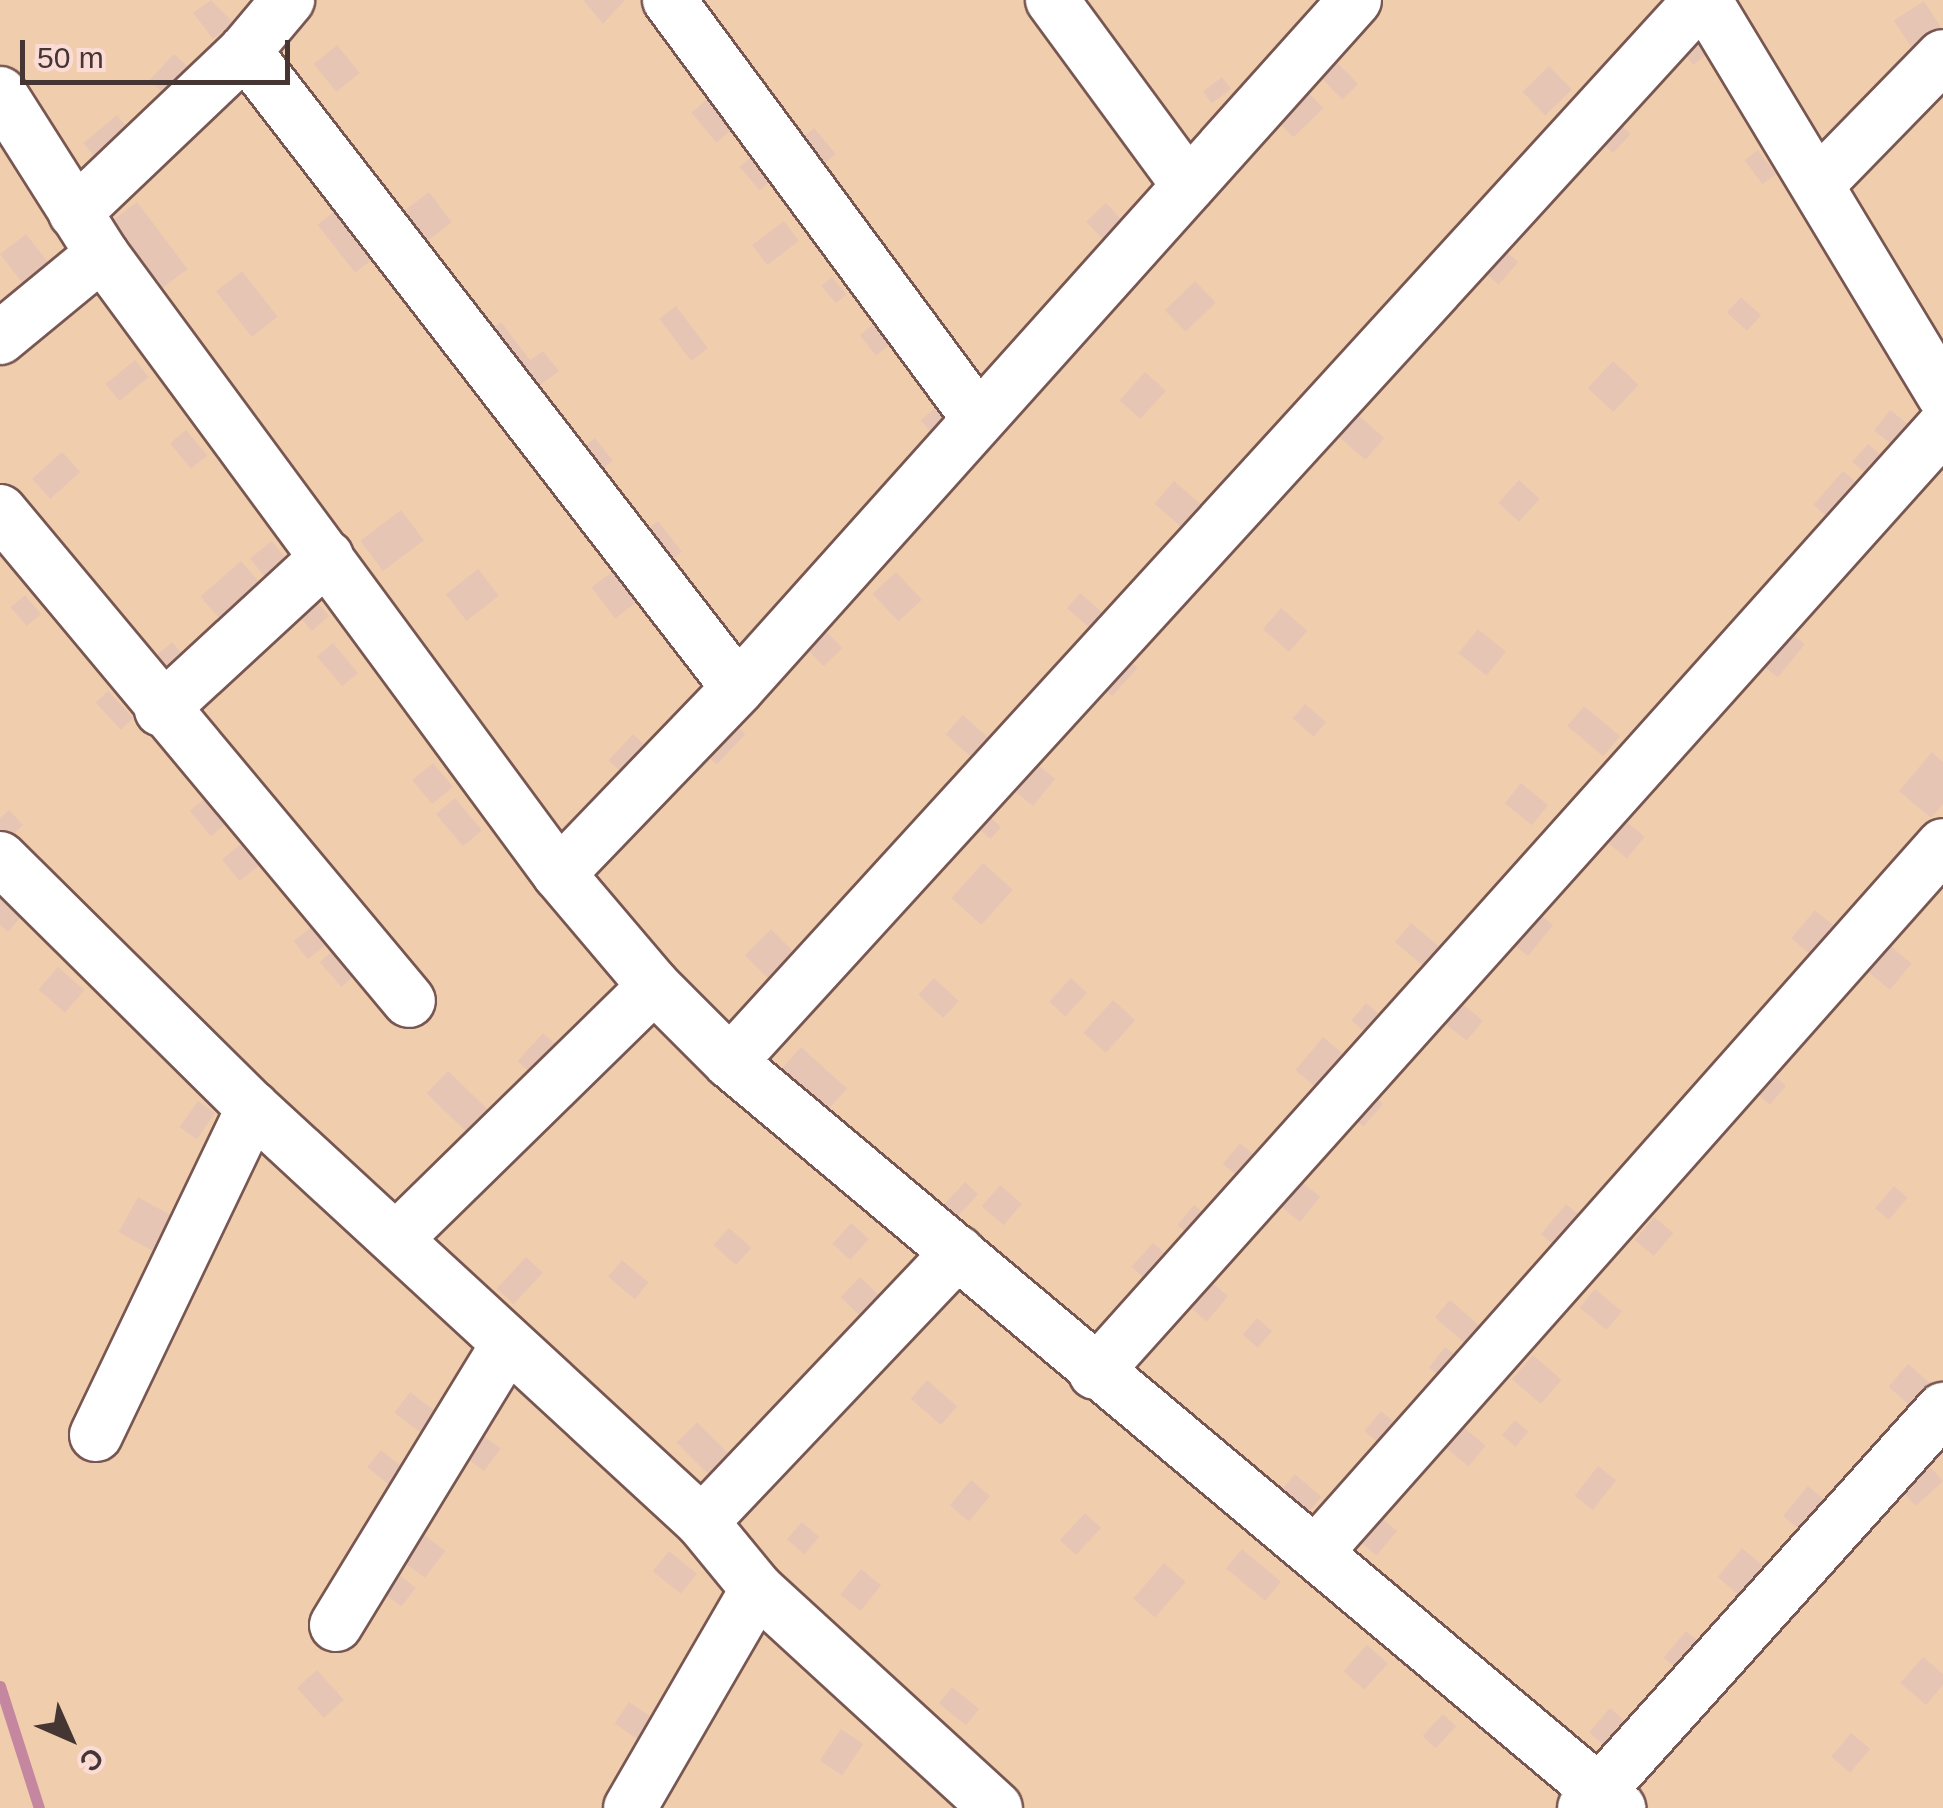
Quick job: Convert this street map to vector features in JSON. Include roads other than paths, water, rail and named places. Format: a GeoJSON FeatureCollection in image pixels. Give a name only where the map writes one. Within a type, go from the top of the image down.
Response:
{"type":"FeatureCollection","features":[{"type":"Feature","properties":{"kind":"street"},"geometry":{"type":"LineString","coordinates":[[669,0],[978,418]]}},
{"type":"Feature","properties":{"kind":"street"},"geometry":{"type":"LineString","coordinates":[[1052,0],[1188,185]]}},
{"type":"Feature","properties":{"kind":"street"},"geometry":{"type":"LineString","coordinates":[[559,874],[738,688],[1354,0]]}},
{"type":"Feature","properties":{"kind":"street"},"geometry":{"type":"LineString","coordinates":[[730,1062],[1702,0],[1819,182],[1943,395]]}},
{"type":"Feature","properties":{"kind":"street"},"geometry":{"type":"LineString","coordinates":[[0,338],[260,20],[738,688]]}},
{"type":"Feature","properties":{"kind":"street"},"geometry":{"type":"LineString","coordinates":[[1819,182],[1943,56]]}},
{"type":"Feature","properties":{"kind":"street"},"geometry":{"type":"LineString","coordinates":[[0,93],[88,234],[559,874],[654,986],[730,1062],[1095,1372],[1318,1550],[1601,1802],[1943,1409]]}},
{"type":"Feature","properties":{"kind":"street"},"geometry":{"type":"LineString","coordinates":[[1095,1372],[1943,427]]}},
{"type":"Feature","properties":{"kind":"street"},"geometry":{"type":"LineString","coordinates":[[0,511],[161,710],[409,1001]]}},
{"type":"Feature","properties":{"kind":"street"},"geometry":{"type":"LineString","coordinates":[[161,710],[327,557]]}},
{"type":"Feature","properties":{"kind":"street"},"geometry":{"type":"LineString","coordinates":[[1318,1550],[1943,845]]}},
{"type":"Feature","properties":{"kind":"street"},"geometry":{"type":"LineString","coordinates":[[0,858],[253,1108],[702,1522],[757,1589],[996,1808]]}},
{"type":"Feature","properties":{"kind":"street"},"geometry":{"type":"LineString","coordinates":[[397,1238],[654,986]]}},
{"type":"Feature","properties":{"kind":"street"},"geometry":{"type":"LineString","coordinates":[[96,1434],[253,1108]]}},
{"type":"Feature","properties":{"kind":"street"},"geometry":{"type":"LineString","coordinates":[[702,1522],[958,1252]]}},
{"type":"Feature","properties":{"kind":"street"},"geometry":{"type":"LineString","coordinates":[[336,1624],[507,1346]]}},
{"type":"Feature","properties":{"kind":"street"},"geometry":{"type":"LineString","coordinates":[[630,1808],[757,1589]]}},
{"type":"Feature","properties":{"kind":"waterway"},"geometry":{"type":"LineString","coordinates":[[0,1686],[39,1808]]}}]}
